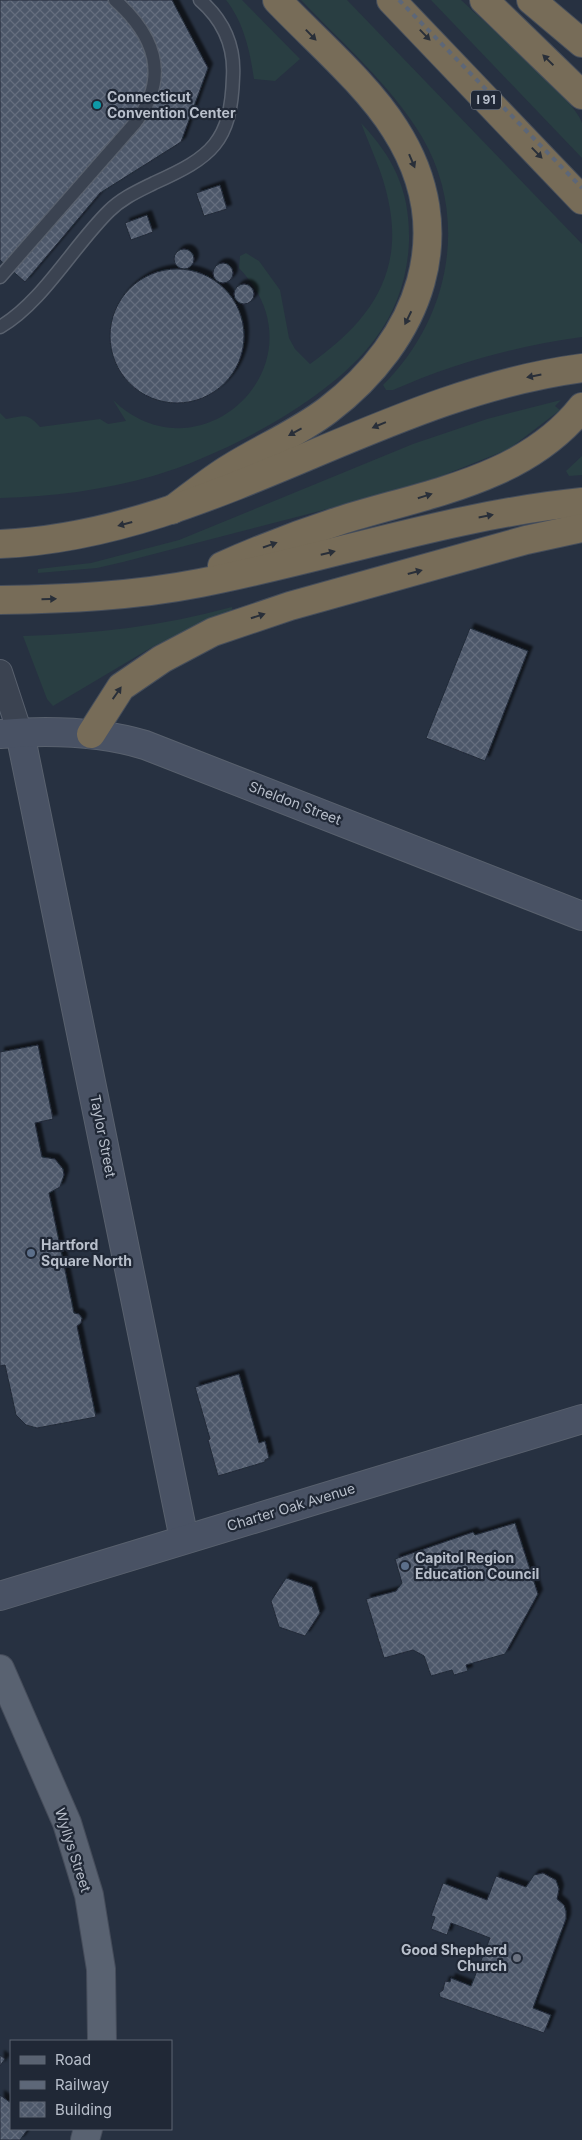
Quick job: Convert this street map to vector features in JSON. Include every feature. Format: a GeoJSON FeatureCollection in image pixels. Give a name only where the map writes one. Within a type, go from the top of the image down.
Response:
{"type":"FeatureCollection","features":[{"type":"Feature","properties":{"kind":"highway"},"geometry":{"type":"LineString","coordinates":[[172,510],[230,468],[315,419],[352,390],[381,360],[396,338],[416,300],[423,276],[428,240],[425,204],[416,170],[402,141],[370,97],[277,0]]}},
{"type":"Feature","properties":{"kind":"highway","name":"I 91"},"geometry":{"type":"LineString","coordinates":[[391,0],[582,200]]}},
{"type":"Feature","properties":{"kind":"highway"},"geometry":{"type":"LineString","coordinates":[[484,0],[582,95]]}},
{"type":"Feature","properties":{"kind":"highway"},"geometry":{"type":"LineString","coordinates":[[531,0],[582,43]]}},
{"type":"Feature","properties":{"kind":"highway"},"geometry":{"type":"LineString","coordinates":[[0,544],[75,536],[172,510],[222,492],[424,408],[518,379],[582,368]]}},
{"type":"Feature","properties":{"kind":"highway"},"geometry":{"type":"LineString","coordinates":[[178,587],[258,550],[492,473],[532,452],[576,414]]}},
{"type":"Feature","properties":{"kind":"highway"},"geometry":{"type":"LineString","coordinates":[[0,600],[89,597],[178,587],[225,578],[466,520],[525,509],[582,502]]}},
{"type":"Feature","properties":{"kind":"highway"},"geometry":{"type":"LineString","coordinates":[[91,734],[121,687],[162,659],[213,632],[309,601],[526,540],[582,528]]}},
{"type":"Feature","properties":{"kind":"main road","name":"Wyllys Street"},"geometry":{"type":"LineString","coordinates":[[0,1669],[67,1823],[88,1895],[101,1969],[102,2040]]}},
{"type":"Feature","properties":{"kind":"street"},"geometry":{"type":"LineString","coordinates":[[0,672],[10,734]]}},
{"type":"Feature","properties":{"kind":"street","name":"Sheldon Street"},"geometry":{"type":"LineString","coordinates":[[10,734],[91,734],[118,738],[159,749],[582,916]]}},
{"type":"Feature","properties":{"kind":"street","name":"Taylor Street"},"geometry":{"type":"LineString","coordinates":[[10,734],[184,1539]]}},
{"type":"Feature","properties":{"kind":"street","name":"Charter Oak Avenue"},"geometry":{"type":"LineString","coordinates":[[0,1596],[582,1419]]}},
{"type":"Feature","properties":{"kind":"lane"},"geometry":{"type":"LineString","coordinates":[[0,277],[135,123],[148,103],[156,74],[153,50],[136,21],[115,0]]}},
{"type":"Feature","properties":{"kind":"lane"},"geometry":{"type":"LineString","coordinates":[[0,327],[26,307],[111,209],[125,198],[186,168],[204,156],[222,136],[229,121],[232,104],[232,53],[227,35],[218,18],[200,0]]}},
{"type":"Feature","properties":{"kind":"green space"},"geometry":{"type":"Polygon","coordinates":[[[226,0],[242,0],[300,59],[275,81],[254,79],[242,28],[226,0]]]}},
{"type":"Feature","properties":{"kind":"green space"},"geometry":{"type":"Polygon","coordinates":[[[301,0],[347,0],[582,244],[582,337],[533,345],[486,357],[416,380],[393,390],[386,390],[383,385],[406,359],[424,330],[437,300],[445,267],[448,234],[445,201],[437,169],[422,137],[410,118],[381,82],[301,0]]]}},
{"type":"Feature","properties":{"kind":"green space"},"geometry":{"type":"Polygon","coordinates":[[[431,0],[461,0],[528,61],[564,97],[582,123],[582,158],[431,0]]]}},
{"type":"Feature","properties":{"kind":"green space"},"geometry":{"type":"Polygon","coordinates":[[[361,123],[383,149],[398,176],[407,206],[409,241],[406,267],[395,305],[375,339],[355,362],[304,404],[243,440],[181,467],[134,481],[96,489],[39,496],[0,498],[0,413],[6,419],[21,416],[28,417],[40,427],[100,419],[108,424],[126,421],[113,400],[147,422],[182,428],[215,420],[242,401],[262,373],[270,340],[263,304],[239,268],[240,256],[246,253],[259,261],[280,290],[289,338],[295,349],[310,364],[349,331],[378,294],[386,273],[391,251],[392,226],[386,189],[361,123]]]}},
{"type":"Feature","properties":{"kind":"green space"},"geometry":{"type":"Polygon","coordinates":[[[561,400],[555,406],[560,410],[509,449],[439,477],[320,511],[123,562],[97,568],[38,573],[38,569],[91,563],[179,540],[413,444],[487,419],[561,400]]]}},
{"type":"Feature","properties":{"kind":"green space"},"geometry":{"type":"Polygon","coordinates":[[[582,456],[582,475],[569,476],[566,471],[582,456]]]}},
{"type":"Feature","properties":{"kind":"green space"},"geometry":{"type":"Polygon","coordinates":[[[232,607],[232,611],[154,646],[53,706],[47,699],[23,636],[128,628],[206,614],[232,607]]]}},
{"type":"Feature","properties":{"kind":"building","name":"Connecticut Convention Center"},"geometry":{"type":"Polygon","coordinates":[[[0,0],[172,0],[208,68],[181,142],[100,193],[25,282],[0,260],[0,0]]]}},
{"type":"Feature","properties":{"kind":"building"},"geometry":{"type":"Polygon","coordinates":[[[220,185],[227,209],[204,216],[196,193],[220,185]]]}},
{"type":"Feature","properties":{"kind":"building"},"geometry":{"type":"Polygon","coordinates":[[[147,215],[153,232],[131,240],[125,223],[147,215]]]}},
{"type":"Feature","properties":{"kind":"building"},"geometry":{"type":"Polygon","coordinates":[[[184,249],[191,252],[194,259],[191,266],[184,269],[177,266],[174,259],[177,252],[184,249]]]}},
{"type":"Feature","properties":{"kind":"building"},"geometry":{"type":"Polygon","coordinates":[[[223,263],[230,266],[233,273],[230,280],[223,283],[216,280],[213,273],[216,266],[223,263]]]}},
{"type":"Feature","properties":{"kind":"building"},"geometry":{"type":"Polygon","coordinates":[[[177,269],[203,274],[225,288],[239,310],[244,336],[239,362],[225,384],[203,398],[177,403],[151,398],[129,384],[115,362],[110,336],[115,310],[129,288],[151,274],[177,269]]]}},
{"type":"Feature","properties":{"kind":"building"},"geometry":{"type":"Polygon","coordinates":[[[244,284],[251,287],[254,294],[251,301],[244,304],[237,301],[234,294],[237,287],[244,284]]]}},
{"type":"Feature","properties":{"kind":"building"},"geometry":{"type":"Polygon","coordinates":[[[470,628],[528,651],[485,761],[426,738],[470,628]]]}},
{"type":"Feature","properties":{"kind":"building","name":"Hartford Square North"},"geometry":{"type":"Polygon","coordinates":[[[38,1045],[53,1119],[35,1123],[42,1157],[55,1159],[63,1169],[64,1175],[60,1187],[49,1193],[74,1313],[79,1314],[82,1318],[81,1323],[77,1326],[96,1417],[37,1428],[26,1425],[16,1415],[5,1365],[0,1366],[0,1052],[38,1045]]]}},
{"type":"Feature","properties":{"kind":"building"},"geometry":{"type":"Polygon","coordinates":[[[239,1374],[259,1443],[265,1441],[269,1458],[265,1462],[218,1476],[208,1440],[210,1439],[195,1387],[239,1374]]]}},
{"type":"Feature","properties":{"kind":"building"},"geometry":{"type":"Polygon","coordinates":[[[515,1523],[538,1594],[505,1654],[466,1665],[468,1671],[454,1675],[452,1670],[431,1676],[424,1656],[413,1650],[384,1658],[366,1599],[396,1591],[402,1583],[395,1559],[473,1532],[475,1535],[515,1523]]]}},
{"type":"Feature","properties":{"kind":"building"},"geometry":{"type":"Polygon","coordinates":[[[286,1578],[312,1587],[320,1613],[305,1636],[279,1627],[271,1601],[286,1578]]]}},
{"type":"Feature","properties":{"kind":"building","name":"Good Shepherd Church"},"geometry":{"type":"Polygon","coordinates":[[[543,1873],[556,1880],[559,1889],[557,1899],[564,1905],[566,1911],[566,1919],[533,2008],[551,2015],[544,2033],[440,1997],[439,1993],[443,1990],[445,1981],[450,1982],[451,1978],[471,1986],[490,1938],[451,1923],[447,1935],[431,1929],[435,1917],[431,1916],[443,1883],[487,1900],[496,1876],[526,1887],[534,1875],[543,1873]]]}},
{"type":"Feature","properties":{"kind":"building"},"geometry":{"type":"Polygon","coordinates":[[[0,2055],[5,2059],[0,2066],[0,2055]]]}},
{"type":"Feature","properties":{"kind":"building"},"geometry":{"type":"Polygon","coordinates":[[[0,2095],[10,2102],[10,2130],[27,2130],[20,2140],[0,2140],[0,2095]]]}},
{"type":"Feature","properties":{"kind":"railway"},"geometry":{"type":"LineString","coordinates":[[399,0],[582,188]]}},
{"type":"Feature","properties":{"kind":"place","name":"Connecticut Convention Center"},"geometry":{"type":"Point","coordinates":[97,105]}},
{"type":"Feature","properties":{"kind":"place","name":"Hartford Square North"},"geometry":{"type":"Point","coordinates":[31,1253]}},
{"type":"Feature","properties":{"kind":"place","name":"Capitol Region Education Council"},"geometry":{"type":"Point","coordinates":[405,1566]}},
{"type":"Feature","properties":{"kind":"place","name":"Good Shepherd Church"},"geometry":{"type":"Point","coordinates":[517,1958]}}]}
